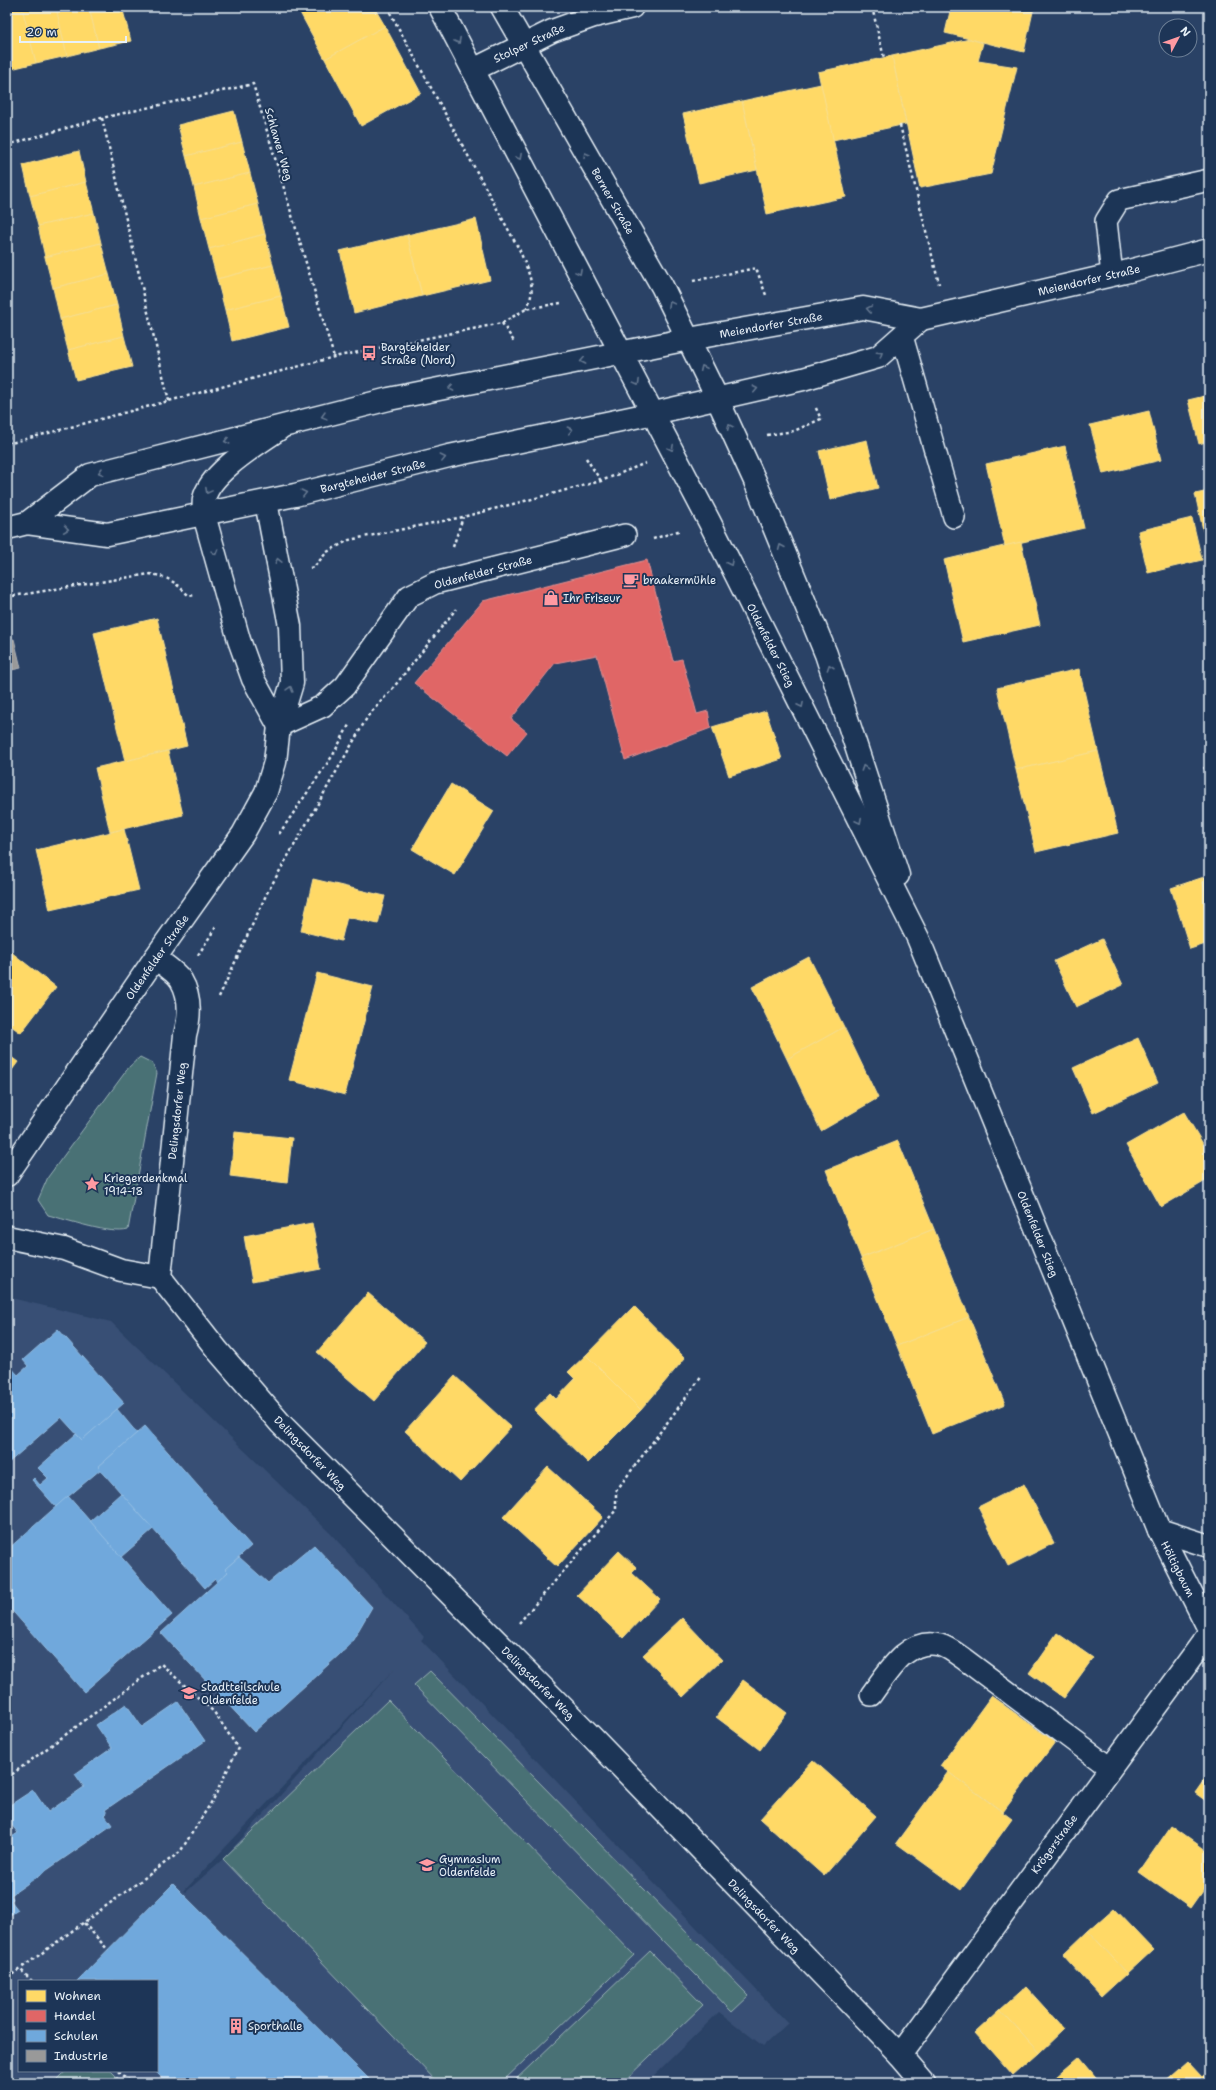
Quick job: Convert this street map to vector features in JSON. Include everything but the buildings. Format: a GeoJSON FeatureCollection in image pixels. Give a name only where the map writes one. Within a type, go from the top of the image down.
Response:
{"type":"FeatureCollection","features":[{"type":"Feature","properties":{"kind":"main road"},"geometry":{"type":"LineString","coordinates":[[440,7],[621,353]]}},
{"type":"Feature","properties":{"kind":"main road","name":"Berner Straße"},"geometry":{"type":"LineString","coordinates":[[502,7],[658,280],[689,339],[717,398]]}},
{"type":"Feature","properties":{"kind":"main road","name":"Stolper Straße"},"geometry":{"type":"LineString","coordinates":[[473,70],[552,31],[587,19],[632,7]]}},
{"type":"Feature","properties":{"kind":"main road","name":"Meiendorfer Straße"},"geometry":{"type":"LineString","coordinates":[[621,353],[689,339],[862,308],[921,319],[1112,275],[1209,250]]}},
{"type":"Feature","properties":{"kind":"main road"},"geometry":{"type":"LineString","coordinates":[[717,398],[803,378],[878,357],[921,319]]}},
{"type":"Feature","properties":{"kind":"main road","name":"Oldenfelder Stieg"},"geometry":{"type":"LineString","coordinates":[[621,353],[654,413],[709,520],[918,938]]}},
{"type":"Feature","properties":{"kind":"main road","name":"Bargteheider Straße"},"geometry":{"type":"LineString","coordinates":[[17,526],[90,476],[279,429],[389,399],[621,353]]}},
{"type":"Feature","properties":{"kind":"main road","name":"Oldenfelder Stieg"},"geometry":{"type":"LineString","coordinates":[[717,398],[755,481],[826,654],[848,717],[918,938],[1158,1530]]}},
{"type":"Feature","properties":{"kind":"main road","name":"Bargteheider Straße"},"geometry":{"type":"LineString","coordinates":[[17,526],[107,534],[266,502],[449,456],[654,413],[717,398]]}},
{"type":"Feature","properties":{"kind":"main road"},"geometry":{"type":"LineString","coordinates":[[279,429],[245,453],[213,482],[204,499],[204,515],[239,640],[253,679],[279,726]]}},
{"type":"Feature","properties":{"kind":"main road","name":"Oldenfelder Straße"},"geometry":{"type":"LineString","coordinates":[[7,1175],[155,958],[243,834],[266,792],[275,762],[279,726],[292,683],[290,626],[266,502]]}},
{"type":"Feature","properties":{"kind":"main road","name":"Delingsdorfer Weg"},"geometry":{"type":"LineString","coordinates":[[155,958],[181,980],[187,996],[190,1017],[185,1035],[160,1277],[218,1351],[281,1424],[500,1645],[900,2055],[924,2083]]}},
{"type":"Feature","properties":{"kind":"main road"},"geometry":{"type":"LineString","coordinates":[[7,1236],[64,1249],[121,1270],[160,1277]]}},
{"type":"Feature","properties":{"kind":"main road"},"geometry":{"type":"LineString","coordinates":[[1158,1530],[1209,1546]]}},
{"type":"Feature","properties":{"kind":"main road","name":"Höltigbaum"},"geometry":{"type":"LineString","coordinates":[[1158,1530],[1209,1629]]}},
{"type":"Feature","properties":{"kind":"main road","name":"Krögerstraße"},"geometry":{"type":"LineString","coordinates":[[900,2055],[1209,1634]]}},
{"type":"Feature","properties":{"kind":"lane"},"geometry":{"type":"LineString","coordinates":[[1112,275],[1106,221],[1119,200],[1209,180]]}},
{"type":"Feature","properties":{"kind":"lane"},"geometry":{"type":"LineString","coordinates":[[902,336],[954,517]]}},
{"type":"Feature","properties":{"kind":"lane","name":"Oldenfelder Straße"},"geometry":{"type":"LineString","coordinates":[[279,726],[323,706],[345,686],[409,596],[435,583],[625,535]]}},
{"type":"Feature","properties":{"kind":"lane"},"geometry":{"type":"LineString","coordinates":[[871,1695],[902,1655],[923,1643],[941,1645],[964,1659],[1110,1768]]}},
{"type":"Feature","properties":{"kind":"path"},"geometry":{"type":"LineString","coordinates":[[387,7],[520,251],[530,277],[532,290],[531,299],[526,309]]}},
{"type":"Feature","properties":{"kind":"path"},"geometry":{"type":"LineString","coordinates":[[872,7],[884,58]]}},
{"type":"Feature","properties":{"kind":"path","name":"Schlawer Weg"},"geometry":{"type":"LineString","coordinates":[[7,144],[102,118],[253,84],[334,357]]}},
{"type":"Feature","properties":{"kind":"path"},"geometry":{"type":"LineString","coordinates":[[102,118],[169,401]]}},
{"type":"Feature","properties":{"kind":"path"},"geometry":{"type":"LineString","coordinates":[[900,125],[946,314]]}},
{"type":"Feature","properties":{"kind":"path"},"geometry":{"type":"LineString","coordinates":[[688,282],[756,268],[768,300]]}},
{"type":"Feature","properties":{"kind":"path"},"geometry":{"type":"LineString","coordinates":[[7,430],[8,443],[334,357],[502,323],[526,309],[540,307]]}},
{"type":"Feature","properties":{"kind":"path"},"geometry":{"type":"LineString","coordinates":[[502,323],[508,333]]}},
{"type":"Feature","properties":{"kind":"path"},"geometry":{"type":"LineString","coordinates":[[794,431],[821,419],[814,404]]}},
{"type":"Feature","properties":{"kind":"path"},"geometry":{"type":"LineString","coordinates":[[314,567],[327,552],[349,540],[463,517],[601,481],[589,463]]}},
{"type":"Feature","properties":{"kind":"path"},"geometry":{"type":"LineString","coordinates":[[451,550],[463,517]]}},
{"type":"Feature","properties":{"kind":"path"},"geometry":{"type":"LineString","coordinates":[[647,541],[709,520]]}},
{"type":"Feature","properties":{"kind":"path"},"geometry":{"type":"LineString","coordinates":[[7,597],[149,574],[163,576],[178,585],[189,596]]}},
{"type":"Feature","properties":{"kind":"path"},"geometry":{"type":"LineString","coordinates":[[219,998],[267,894],[368,716],[393,688],[461,602]]}},
{"type":"Feature","properties":{"kind":"path"},"geometry":{"type":"LineString","coordinates":[[1209,764],[1204,766],[1209,781]]}},
{"type":"Feature","properties":{"kind":"path"},"geometry":{"type":"LineString","coordinates":[[500,1645],[616,1510],[616,1491],[702,1376]]}},
{"type":"Feature","properties":{"kind":"path"},"geometry":{"type":"LineString","coordinates":[[7,1778],[161,1664],[214,1712],[238,1748],[214,1798],[180,1852],[7,1978]]}},
{"type":"Feature","properties":{"kind":"path"},"geometry":{"type":"LineString","coordinates":[[84,1923],[108,1950]]}},
{"type":"Feature","properties":{"kind":"path"},"geometry":{"type":"LineString","coordinates":[[20,1969],[31,1980]]}},
{"type":"Feature","properties":{"kind":"path"},"geometry":{"type":"LineString","coordinates":[[120,2072],[131,2083]]}},
{"type":"Feature","properties":{"kind":"shaded area"},"geometry":{"type":"Polygon","coordinates":[[[7,1297],[111,1322],[331,1534],[424,1637],[421,1640],[788,2023],[763,2046],[719,2012],[646,2083],[7,2083],[7,1297]],[[396,1667],[184,1891],[186,1892],[223,1859],[396,1667]]]}},
{"type":"Feature","properties":{"kind":"green space"},"geometry":{"type":"Polygon","coordinates":[[[140,1057],[152,1063],[157,1073],[128,1230],[121,1231],[100,1229],[48,1215],[38,1200],[48,1177],[129,1067],[140,1057]]]}},
{"type":"Feature","properties":{"kind":"green space"},"geometry":{"type":"Polygon","coordinates":[[[430,1671],[749,1996],[732,2012],[414,1685],[430,1671]]]}},
{"type":"Feature","properties":{"kind":"green space"},"geometry":{"type":"Polygon","coordinates":[[[388,1700],[634,1955],[501,2083],[438,2083],[223,1859],[388,1700]]]}},
{"type":"Feature","properties":{"kind":"green space"},"geometry":{"type":"Polygon","coordinates":[[[650,1951],[703,2005],[622,2083],[512,2083],[650,1951]]]}},
{"type":"Feature","properties":{"kind":"green space"},"geometry":{"type":"Polygon","coordinates":[[[65,2072],[112,2072],[123,2083],[54,2083],[65,2072]]]}},
{"type":"Feature","properties":{"kind":"place","name":"Bargteheider Straße (Nord)"},"geometry":{"type":"Point","coordinates":[369,353]}},
{"type":"Feature","properties":{"kind":"place","name":"braakermühle"},"geometry":{"type":"Point","coordinates":[631,580]}},
{"type":"Feature","properties":{"kind":"place","name":"Ihr Friseur"},"geometry":{"type":"Point","coordinates":[551,598]}},
{"type":"Feature","properties":{"kind":"place","name":"Kriegerdenkmal 1914-18"},"geometry":{"type":"Point","coordinates":[92,1184]}},
{"type":"Feature","properties":{"kind":"place","name":"Stadtteilschule Oldenfelde"},"geometry":{"type":"Point","coordinates":[189,1693]}},
{"type":"Feature","properties":{"kind":"place","name":"Gymnasium Oldenfelde"},"geometry":{"type":"Point","coordinates":[427,1865]}},
{"type":"Feature","properties":{"kind":"place","name":"Sporthalle"},"geometry":{"type":"Point","coordinates":[236,2026]}}]}
